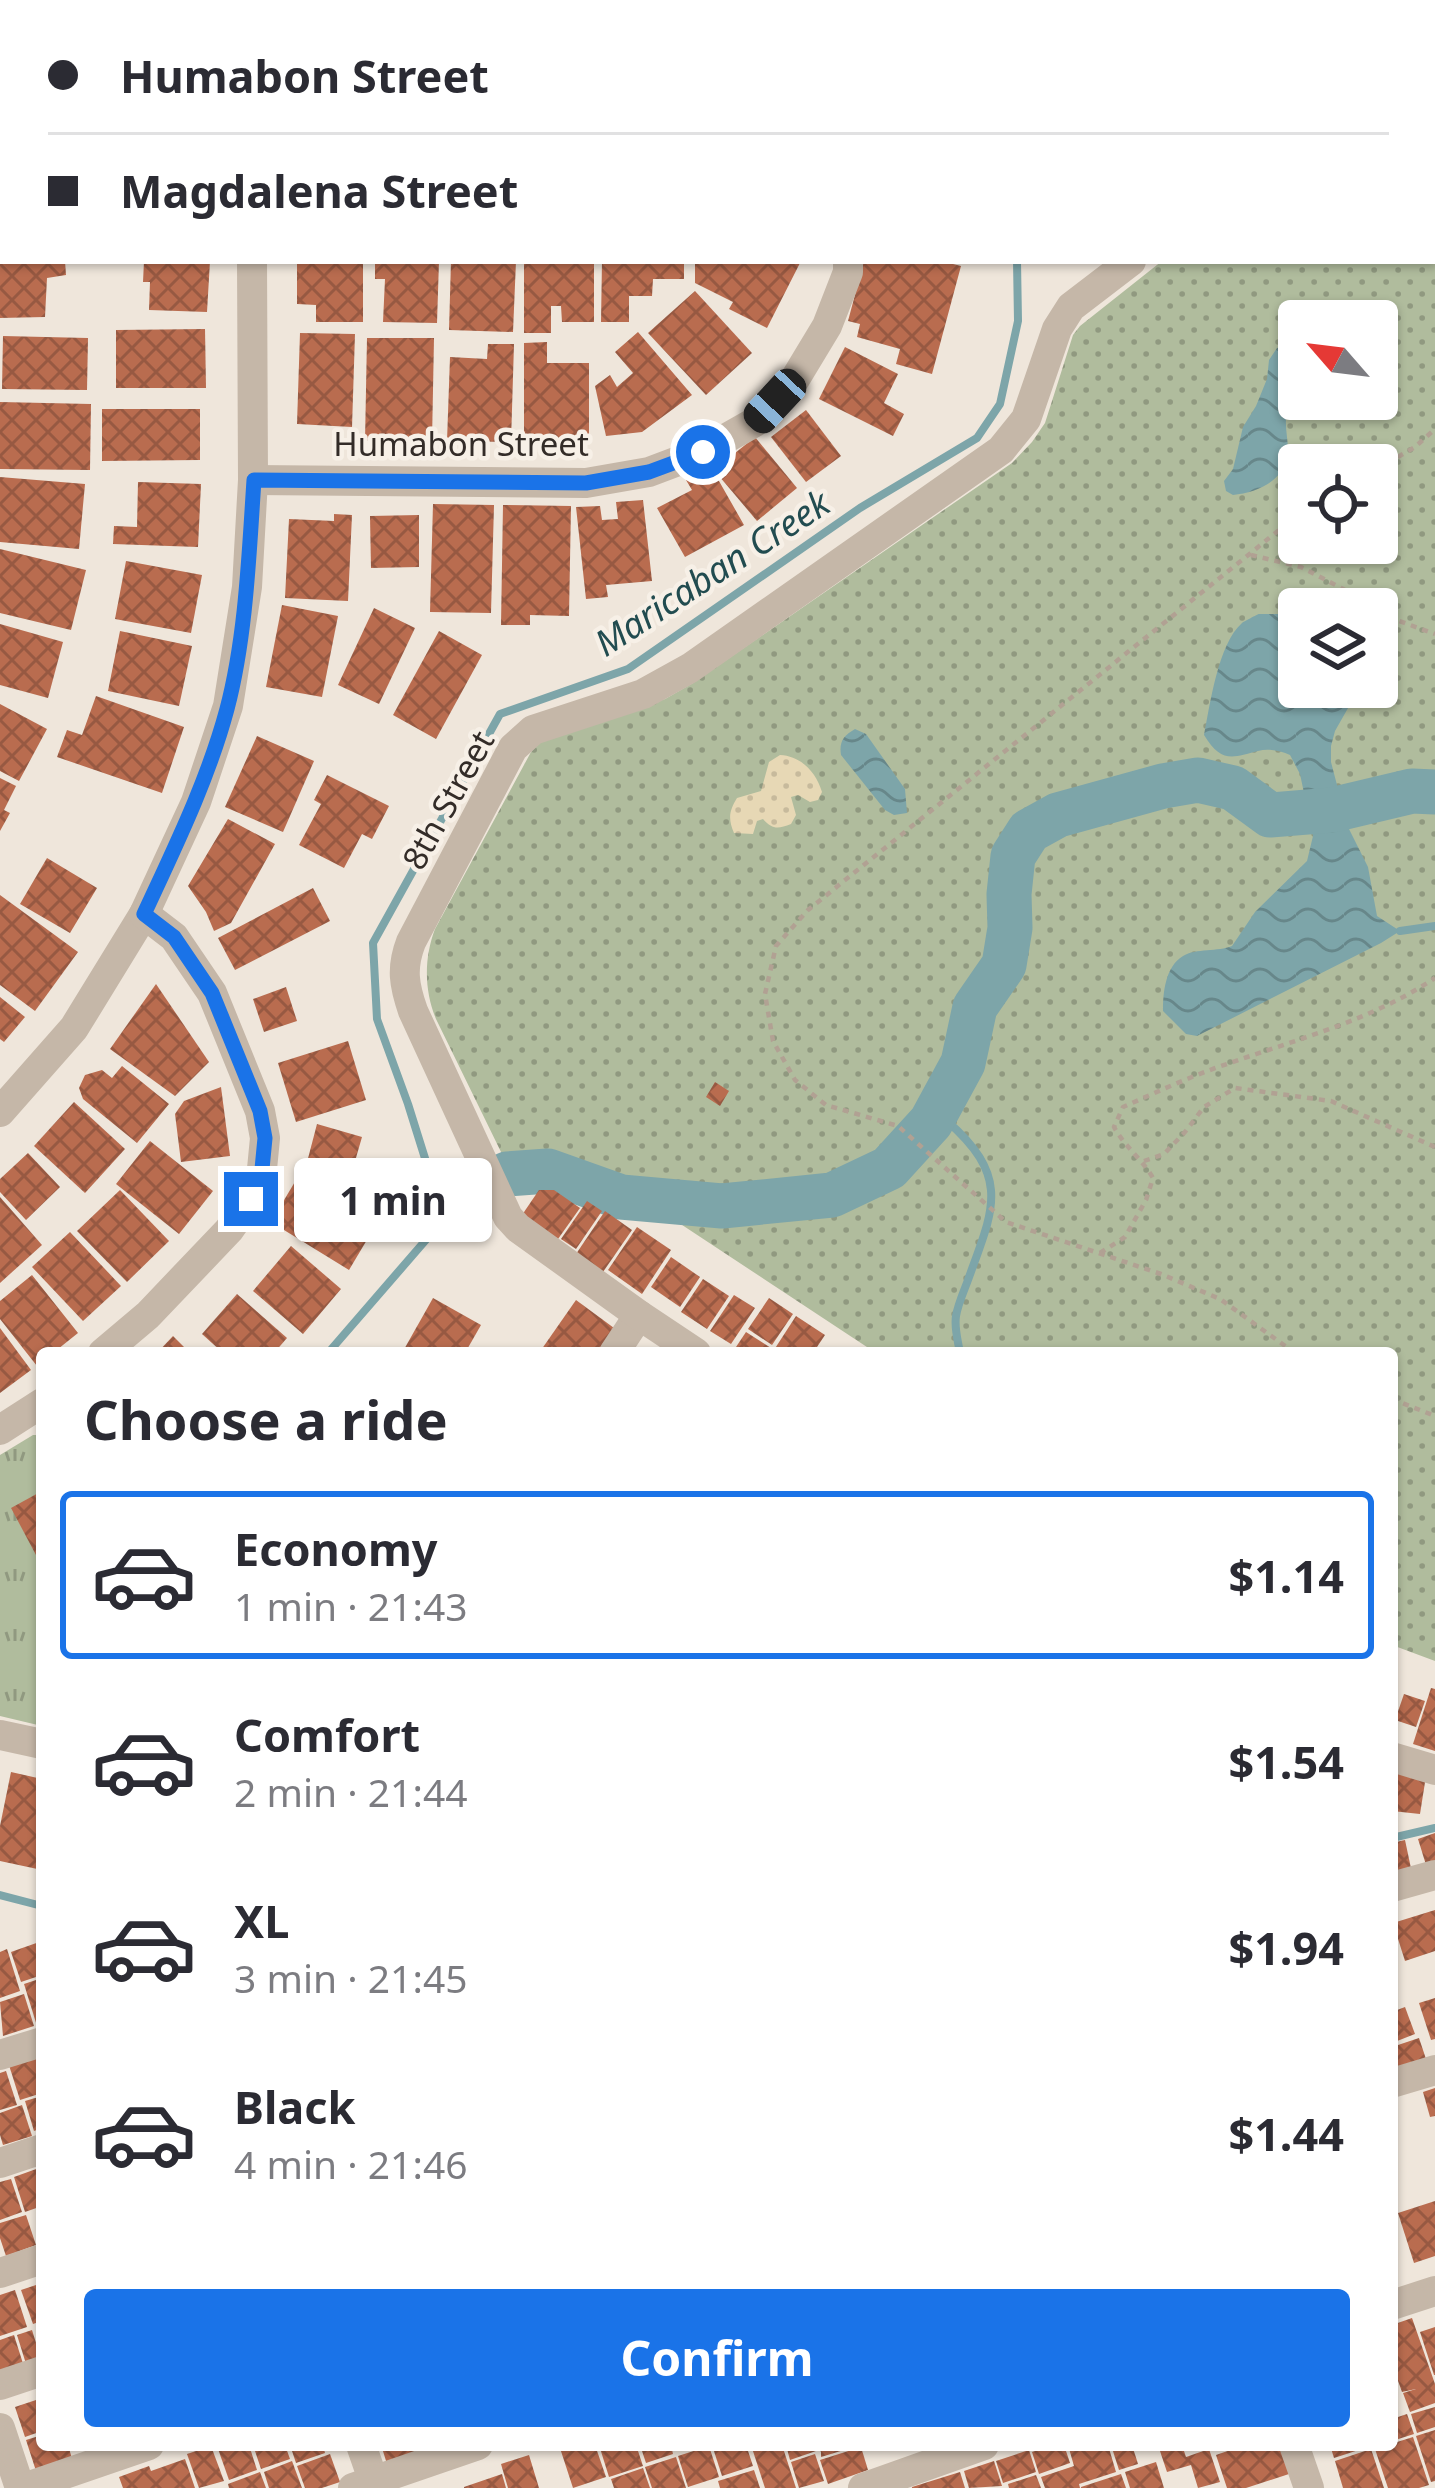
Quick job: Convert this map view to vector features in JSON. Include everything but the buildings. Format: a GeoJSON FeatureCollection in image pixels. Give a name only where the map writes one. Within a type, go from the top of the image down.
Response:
{"type":"FeatureCollection","features":[{"type":"Feature","properties":{"kind":"street"},"geometry":{"type":"LineString","coordinates":[[0,1112],[74,1028],[144,914],[196,802],[228,706],[248,586],[254,480],[252,264]]}},
{"type":"Feature","properties":{"kind":"street","name":"Humabon Street"},"geometry":{"type":"LineString","coordinates":[[254,480],[586,483],[649,472],[703,452],[755,422],[795,379],[827,326],[848,264]]}},
{"type":"Feature","properties":{"kind":"street","name":"8th Street"},"geometry":{"type":"LineString","coordinates":[[687,1347],[518,1228],[504,1208],[412,1011],[404,959],[513,748],[533,730],[643,694],[690,668],[1001,450],[1026,419],[1057,329],[1071,307],[1127,264]]}},
{"type":"Feature","properties":{"kind":"street"},"geometry":{"type":"LineString","coordinates":[[110,1347],[148,1315],[229,1230],[251,1199],[264,1154],[260,1111],[212,993],[174,937],[144,914]]}},
{"type":"Feature","properties":{"kind":"street"},"geometry":{"type":"LineString","coordinates":[[618,1347],[639,1316]]}},
{"type":"Feature","properties":{"kind":"street"},"geometry":{"type":"LineString","coordinates":[[0,1430],[36,1407]]}},
{"type":"Feature","properties":{"kind":"street"},"geometry":{"type":"LineString","coordinates":[[0,1735],[36,1743]]}},
{"type":"Feature","properties":{"kind":"street"},"geometry":{"type":"LineString","coordinates":[[1398,1759],[1435,1770]]}},
{"type":"Feature","properties":{"kind":"street"},"geometry":{"type":"LineString","coordinates":[[1398,1885],[1435,1875]]}},
{"type":"Feature","properties":{"kind":"street"},"geometry":{"type":"LineString","coordinates":[[0,2055],[36,2044]]}},
{"type":"Feature","properties":{"kind":"street"},"geometry":{"type":"LineString","coordinates":[[1398,2082],[1435,2070]]}},
{"type":"Feature","properties":{"kind":"street"},"geometry":{"type":"LineString","coordinates":[[0,2163],[36,2151]]}},
{"type":"Feature","properties":{"kind":"street"},"geometry":{"type":"LineString","coordinates":[[0,2273],[36,2261]]}},
{"type":"Feature","properties":{"kind":"street"},"geometry":{"type":"LineString","coordinates":[[1398,2303],[1435,2291]]}},
{"type":"Feature","properties":{"kind":"street"},"geometry":{"type":"LineString","coordinates":[[0,2385],[36,2373]]}},
{"type":"Feature","properties":{"kind":"street"},"geometry":{"type":"LineString","coordinates":[[0,2428],[22,2488],[131,2451]]}},
{"type":"Feature","properties":{"kind":"street"},"geometry":{"type":"LineString","coordinates":[[363,2451],[368,2486],[462,2451]]}},
{"type":"Feature","properties":{"kind":"street"},"geometry":{"type":"LineString","coordinates":[[892,2451],[902,2481]]}},
{"type":"Feature","properties":{"kind":"street"},"geometry":{"type":"LineString","coordinates":[[863,2488],[902,2481],[970,2451]]}},
{"type":"Feature","properties":{"kind":"street"},"geometry":{"type":"LineString","coordinates":[[1296,2451],[1309,2488]]}},
{"type":"Feature","properties":{"kind":"path"},"geometry":{"type":"LineString","coordinates":[[1398,457],[1435,429]]}},
{"type":"Feature","properties":{"kind":"path"},"geometry":{"type":"LineString","coordinates":[[1278,532],[808,910],[776,946],[765,994],[773,1041],[795,1080],[826,1105],[898,1126],[1006,1222],[1220,1298],[1287,1347]]}},
{"type":"Feature","properties":{"kind":"path"},"geometry":{"type":"LineString","coordinates":[[1250,555],[1301,567],[1341,588]]}},
{"type":"Feature","properties":{"kind":"path"},"geometry":{"type":"LineString","coordinates":[[1398,621],[1435,634]]}},
{"type":"Feature","properties":{"kind":"path"},"geometry":{"type":"LineString","coordinates":[[1100,1253],[1125,1237],[1154,1178],[1114,1127],[1123,1108],[1226,1064],[1317,1034],[1408,996],[1435,978]]}},
{"type":"Feature","properties":{"kind":"path"},"geometry":{"type":"LineString","coordinates":[[1144,1162],[1164,1154],[1204,1107],[1235,1088],[1331,1101],[1435,1147]]}},
{"type":"Feature","properties":{"kind":"path"},"geometry":{"type":"LineString","coordinates":[[1398,1401],[1435,1416]]}},
{"type":"Feature","properties":{"kind":"green space"},"geometry":{"type":"Polygon","coordinates":[[[1158,264],[1435,264],[1435,1661],[1398,1647],[1398,1347],[867,1347],[617,1182],[502,1154],[429,997],[429,951],[435,929],[539,743],[665,699],[693,683],[1012,463],[1045,423],[1073,335],[1158,264]]]}},
{"type":"Feature","properties":{"kind":"green space"},"geometry":{"type":"Polygon","coordinates":[[[36,1435],[36,1725],[0,1716],[0,1455],[36,1435]]]}},
{"type":"Feature","properties":{"kind":"sand"},"geometry":{"type":"Polygon","coordinates":[[[780,755],[795,758],[812,772],[822,792],[818,800],[791,797],[796,815],[791,824],[776,828],[763,819],[757,821],[753,834],[734,833],[730,815],[737,798],[761,791],[769,762],[780,755]]]}},
{"type":"Feature","properties":{"kind":"water"},"geometry":{"type":"Polygon","coordinates":[[[1277,348],[1278,420],[1286,420],[1288,444],[1278,444],[1278,475],[1270,483],[1233,495],[1226,491],[1224,481],[1233,469],[1243,427],[1256,406],[1277,348]]]}},
{"type":"Feature","properties":{"kind":"water"},"geometry":{"type":"Polygon","coordinates":[[[1259,614],[1278,614],[1278,708],[1348,708],[1335,731],[1331,762],[1348,827],[1368,867],[1377,916],[1400,931],[1197,1036],[1186,1034],[1163,1011],[1172,967],[1188,954],[1232,946],[1255,912],[1307,861],[1313,836],[1300,774],[1290,755],[1266,750],[1228,756],[1204,735],[1216,676],[1227,645],[1242,623],[1259,614]]]}},
{"type":"Feature","properties":{"kind":"water"},"geometry":{"type":"Polygon","coordinates":[[[855,729],[866,734],[905,789],[907,813],[894,815],[885,810],[841,755],[843,740],[855,729]]]}},
{"type":"Feature","properties":{"kind":"waterway","name":"Maricaban Creek"},"geometry":{"type":"LineString","coordinates":[[333,1347],[444,1219],[377,1019],[373,943],[500,714],[628,669],[860,508],[977,438],[1000,404],[1018,321],[1017,264]]}},
{"type":"Feature","properties":{"kind":"waterway"},"geometry":{"type":"LineString","coordinates":[[444,1219],[466,1192],[507,1174],[548,1171],[621,1197],[722,1206],[832,1195],[889,1168],[931,1122],[963,1063],[975,1007],[1004,965],[1013,856],[1029,831],[1058,815],[1198,780],[1233,788],[1270,815],[1332,810],[1412,791],[1435,792]]}},
{"type":"Feature","properties":{"kind":"waterway"},"geometry":{"type":"LineString","coordinates":[[1400,931],[1435,926]]}},
{"type":"Feature","properties":{"kind":"waterway"},"geometry":{"type":"LineString","coordinates":[[931,1122],[947,1121],[968,1141],[989,1178],[989,1214],[956,1316],[959,1347]]}},
{"type":"Feature","properties":{"kind":"waterway"},"geometry":{"type":"LineString","coordinates":[[1398,1837],[1435,1828]]}},
{"type":"Feature","properties":{"kind":"waterway","name":"Maricaban Creek"},"geometry":{"type":"LineString","coordinates":[[0,1895],[36,1904]]}},
{"type":"Feature","properties":{"kind":"route"},"geometry":{"type":"LineString","coordinates":[[251,1199],[262,1169],[265,1138],[260,1111],[212,993],[174,937],[144,914],[196,802],[228,706],[248,586],[254,480],[586,483],[649,472],[703,452]]}}]}
